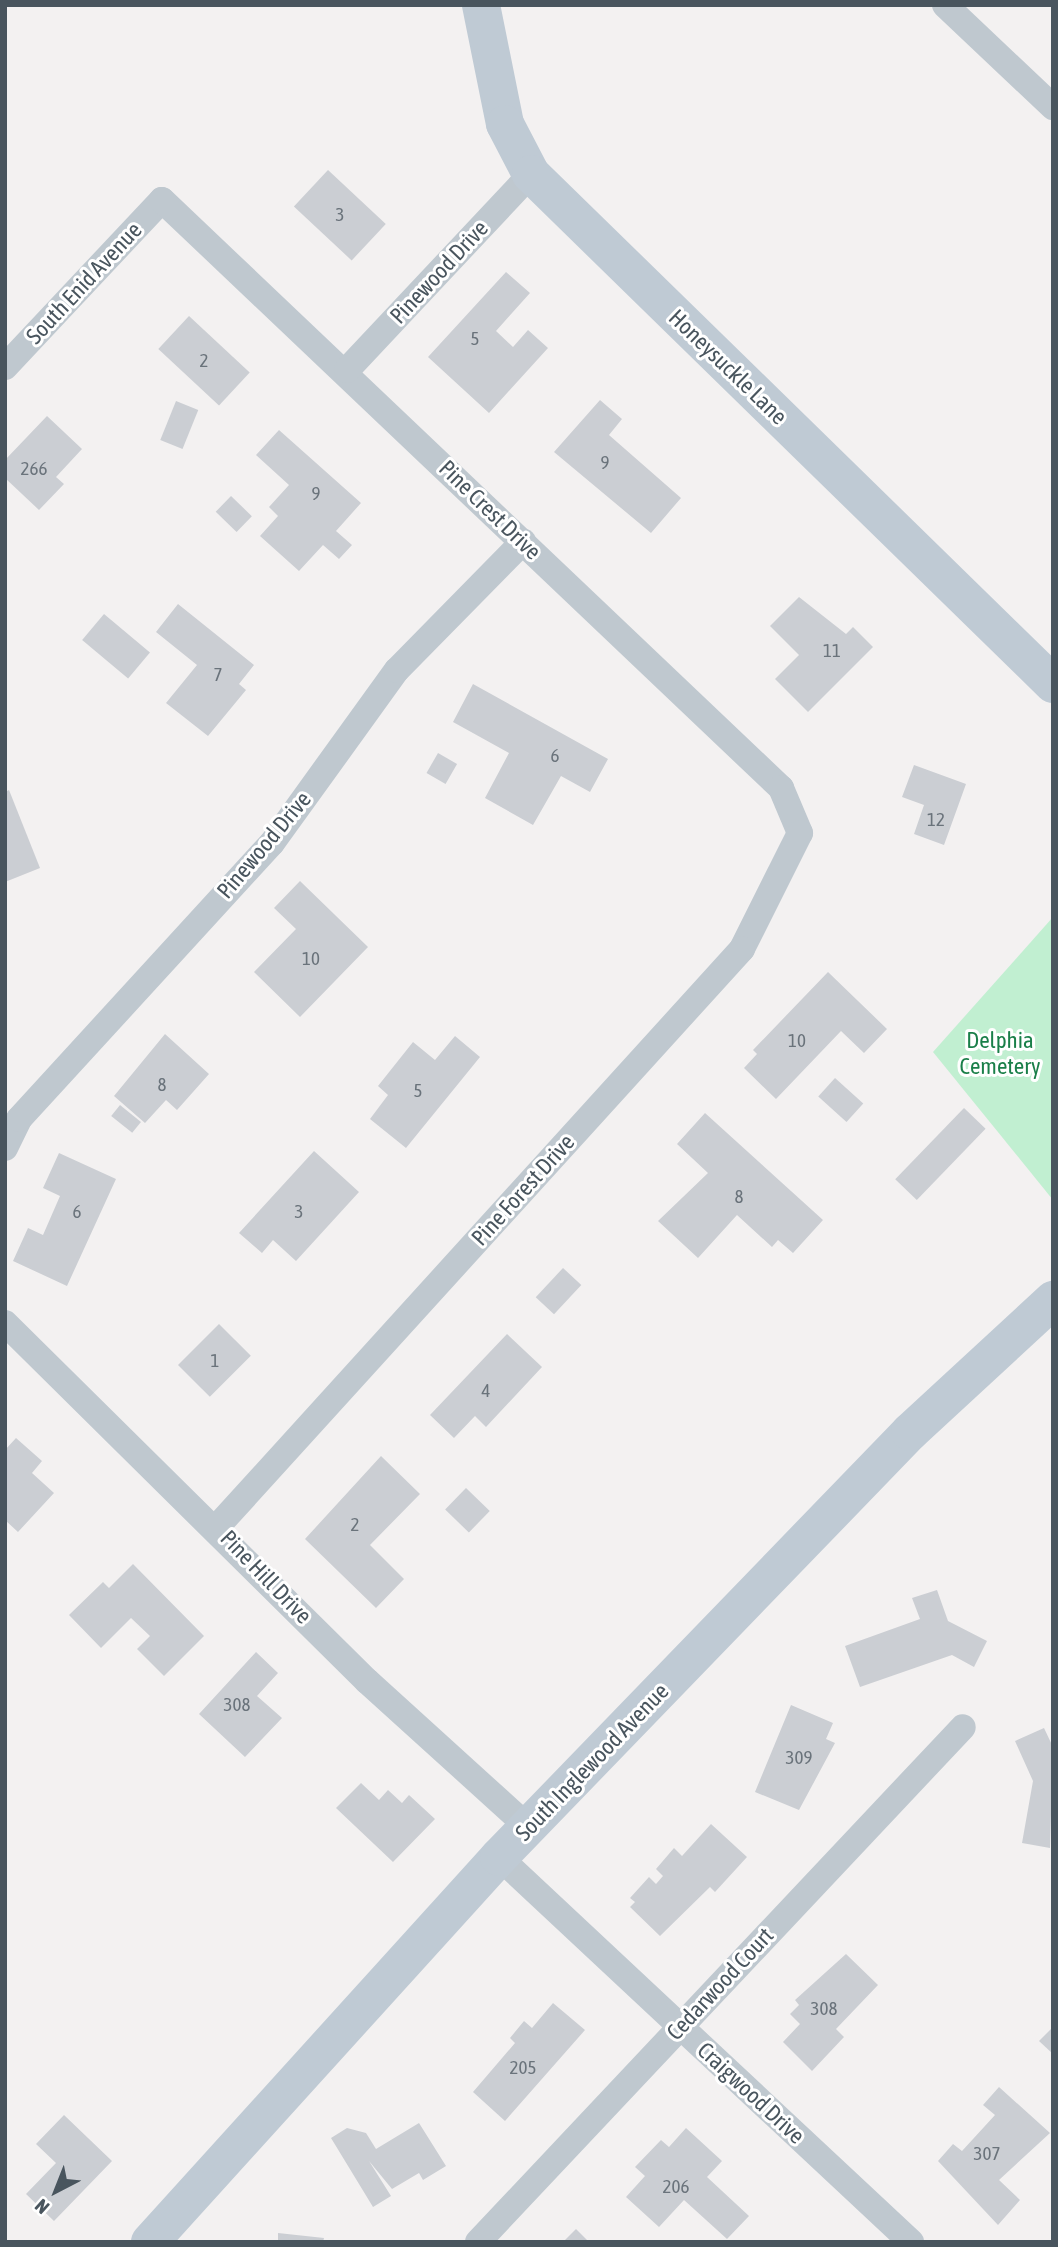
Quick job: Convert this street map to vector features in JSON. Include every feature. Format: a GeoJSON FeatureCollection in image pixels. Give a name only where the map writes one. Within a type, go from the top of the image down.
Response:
{"type":"FeatureCollection","features":[{"type":"Feature","properties":{"kind":"street","name":"Honeysuckle Lane"},"geometry":{"type":"LineString","coordinates":[[481,5],[505,124],[531,174],[1053,684]]}},
{"type":"Feature","properties":{"kind":"street"},"geometry":{"type":"LineString","coordinates":[[945,5],[1053,107]]}},
{"type":"Feature","properties":{"kind":"street","name":"Pinewood Drive"},"geometry":{"type":"LineString","coordinates":[[347,370],[531,174]]}},
{"type":"Feature","properties":{"kind":"street","name":"Pine Crest Drive"},"geometry":{"type":"LineString","coordinates":[[162,200],[347,370],[781,788],[800,833]]}},
{"type":"Feature","properties":{"kind":"street","name":"South Enid Avenue"},"geometry":{"type":"LineString","coordinates":[[5,367],[162,200]]}},
{"type":"Feature","properties":{"kind":"street","name":"Pinewood Drive"},"geometry":{"type":"LineString","coordinates":[[5,1148],[19,1119],[272,843],[397,670],[523,542]]}},
{"type":"Feature","properties":{"kind":"street","name":"Pine Forest Drive"},"geometry":{"type":"LineString","coordinates":[[217,1527],[742,949],[800,833]]}},
{"type":"Feature","properties":{"kind":"street","name":"South Inglewood Avenue"},"geometry":{"type":"LineString","coordinates":[[150,2242],[499,1857],[910,1432],[1053,1300]]}},
{"type":"Feature","properties":{"kind":"street","name":"Pine Hill Drive"},"geometry":{"type":"LineString","coordinates":[[5,1322],[217,1527],[367,1681],[529,1828]]}},
{"type":"Feature","properties":{"kind":"street","name":"Cedarwood Court"},"geometry":{"type":"LineString","coordinates":[[478,2242],[962,1727]]}},
{"type":"Feature","properties":{"kind":"street","name":"Craigwood Drive"},"geometry":{"type":"LineString","coordinates":[[499,1857],[911,2242]]}},
{"type":"Feature","properties":{"kind":"green space","name":"Delphia Cemetery"},"geometry":{"type":"Polygon","coordinates":[[[1053,917],[1053,1200],[933,1052],[1053,917]]]}},
{"type":"Feature","properties":{"kind":"building"},"geometry":{"type":"Polygon","coordinates":[[[328,170],[386,224],[352,260],[294,207],[328,170]]]}},
{"type":"Feature","properties":{"kind":"building"},"geometry":{"type":"Polygon","coordinates":[[[506,272],[530,293],[496,331],[513,347],[528,330],[548,348],[489,413],[428,357],[506,272]]]}},
{"type":"Feature","properties":{"kind":"building"},"geometry":{"type":"Polygon","coordinates":[[[189,316],[250,373],[219,406],[158,349],[189,316]]]}},
{"type":"Feature","properties":{"kind":"building"},"geometry":{"type":"Polygon","coordinates":[[[600,400],[622,419],[609,435],[681,498],[651,533],[554,452],[600,400]]]}},
{"type":"Feature","properties":{"kind":"building"},"geometry":{"type":"Polygon","coordinates":[[[176,401],[198,410],[183,449],[160,440],[176,401]]]}},
{"type":"Feature","properties":{"kind":"building"},"geometry":{"type":"Polygon","coordinates":[[[47,416],[82,449],[56,477],[64,484],[39,510],[5,478],[5,460],[47,416]]]}},
{"type":"Feature","properties":{"kind":"building"},"geometry":{"type":"Polygon","coordinates":[[[279,430],[361,503],[336,531],[352,545],[339,559],[323,545],[299,571],[260,536],[278,516],[269,507],[289,485],[256,455],[279,430]]]}},
{"type":"Feature","properties":{"kind":"building"},"geometry":{"type":"Polygon","coordinates":[[[231,496],[252,516],[237,532],[216,512],[231,496]]]}},
{"type":"Feature","properties":{"kind":"building"},"geometry":{"type":"Polygon","coordinates":[[[799,597],[846,634],[853,627],[873,647],[808,712],[775,679],[799,655],[770,626],[799,597]]]}},
{"type":"Feature","properties":{"kind":"building"},"geometry":{"type":"Polygon","coordinates":[[[178,604],[254,665],[239,684],[246,690],[208,736],[166,703],[197,665],[156,632],[178,604]]]}},
{"type":"Feature","properties":{"kind":"building"},"geometry":{"type":"Polygon","coordinates":[[[104,614],[150,653],[128,679],[82,640],[104,614]]]}},
{"type":"Feature","properties":{"kind":"building"},"geometry":{"type":"Polygon","coordinates":[[[473,684],[608,759],[590,792],[561,776],[533,825],[485,798],[509,753],[453,722],[473,684]]]}},
{"type":"Feature","properties":{"kind":"building"},"geometry":{"type":"Polygon","coordinates":[[[438,753],[457,764],[446,784],[426,773],[438,753]]]}},
{"type":"Feature","properties":{"kind":"building"},"geometry":{"type":"Polygon","coordinates":[[[914,765],[966,784],[944,845],[914,834],[924,805],[902,797],[914,765]]]}},
{"type":"Feature","properties":{"kind":"building"},"geometry":{"type":"Polygon","coordinates":[[[9,790],[40,868],[5,882],[5,792],[9,790]]]}},
{"type":"Feature","properties":{"kind":"building"},"geometry":{"type":"Polygon","coordinates":[[[300,881],[368,947],[300,1017],[254,972],[296,929],[274,908],[300,881]]]}},
{"type":"Feature","properties":{"kind":"building"},"geometry":{"type":"Polygon","coordinates":[[[828,972],[887,1029],[864,1053],[841,1031],[776,1099],[744,1068],[757,1054],[753,1050],[828,972]]]}},
{"type":"Feature","properties":{"kind":"building"},"geometry":{"type":"Polygon","coordinates":[[[165,1034],[209,1074],[177,1110],[166,1100],[145,1123],[114,1096],[165,1034]]]}},
{"type":"Feature","properties":{"kind":"building"},"geometry":{"type":"Polygon","coordinates":[[[455,1036],[480,1057],[406,1148],[370,1119],[388,1095],[378,1086],[413,1042],[435,1060],[455,1036]]]}},
{"type":"Feature","properties":{"kind":"building"},"geometry":{"type":"Polygon","coordinates":[[[835,1078],[863,1103],[847,1122],[818,1097],[835,1078]]]}},
{"type":"Feature","properties":{"kind":"building"},"geometry":{"type":"Polygon","coordinates":[[[120,1105],[141,1122],[132,1133],[111,1116],[120,1105]]]}},
{"type":"Feature","properties":{"kind":"building"},"geometry":{"type":"Polygon","coordinates":[[[964,1108],[986,1129],[917,1200],[895,1179],[964,1108]]]}},
{"type":"Feature","properties":{"kind":"building"},"geometry":{"type":"Polygon","coordinates":[[[705,1113],[823,1220],[793,1253],[778,1240],[772,1247],[737,1215],[698,1258],[658,1221],[708,1173],[677,1144],[705,1113]]]}},
{"type":"Feature","properties":{"kind":"building"},"geometry":{"type":"Polygon","coordinates":[[[314,1151],[359,1192],[296,1261],[273,1240],[262,1253],[239,1233],[314,1151]]]}},
{"type":"Feature","properties":{"kind":"building"},"geometry":{"type":"Polygon","coordinates":[[[59,1153],[116,1179],[67,1286],[13,1261],[28,1228],[43,1235],[60,1196],[43,1188],[59,1153]]]}},
{"type":"Feature","properties":{"kind":"building"},"geometry":{"type":"Polygon","coordinates":[[[563,1268],[581,1285],[554,1314],[536,1297],[563,1268]]]}},
{"type":"Feature","properties":{"kind":"building"},"geometry":{"type":"Polygon","coordinates":[[[219,1324],[251,1356],[210,1397],[178,1365],[219,1324]]]}},
{"type":"Feature","properties":{"kind":"building"},"geometry":{"type":"Polygon","coordinates":[[[507,1334],[542,1367],[486,1427],[475,1416],[454,1438],[430,1415],[507,1334]]]}},
{"type":"Feature","properties":{"kind":"building"},"geometry":{"type":"Polygon","coordinates":[[[16,1438],[42,1461],[32,1473],[54,1493],[18,1532],[5,1520],[5,1450],[16,1438]]]}},
{"type":"Feature","properties":{"kind":"building"},"geometry":{"type":"Polygon","coordinates":[[[381,1456],[420,1494],[370,1545],[404,1579],[376,1608],[305,1539],[381,1456]]]}},
{"type":"Feature","properties":{"kind":"building"},"geometry":{"type":"Polygon","coordinates":[[[466,1488],[490,1511],[469,1533],[445,1510],[466,1488]]]}},
{"type":"Feature","properties":{"kind":"building"},"geometry":{"type":"Polygon","coordinates":[[[133,1564],[204,1636],[164,1676],[137,1649],[150,1636],[131,1618],[101,1648],[69,1615],[103,1582],[109,1588],[133,1564]]]}},
{"type":"Feature","properties":{"kind":"building"},"geometry":{"type":"Polygon","coordinates":[[[937,1590],[948,1621],[987,1641],[974,1667],[952,1655],[860,1687],[845,1646],[920,1619],[912,1598],[937,1590]]]}},
{"type":"Feature","properties":{"kind":"building"},"geometry":{"type":"Polygon","coordinates":[[[256,1652],[278,1673],[257,1696],[282,1718],[245,1757],[199,1714],[256,1652]]]}},
{"type":"Feature","properties":{"kind":"building"},"geometry":{"type":"Polygon","coordinates":[[[791,1705],[833,1723],[826,1739],[835,1743],[799,1810],[755,1792],[791,1705]]]}},
{"type":"Feature","properties":{"kind":"building"},"geometry":{"type":"Polygon","coordinates":[[[1044,1728],[1053,1747],[1050,1848],[1022,1843],[1033,1781],[1015,1741],[1044,1728]]]}},
{"type":"Feature","properties":{"kind":"building"},"geometry":{"type":"Polygon","coordinates":[[[361,1783],[379,1800],[388,1790],[402,1803],[409,1795],[435,1819],[393,1862],[336,1808],[361,1783]]]}},
{"type":"Feature","properties":{"kind":"building"},"geometry":{"type":"Polygon","coordinates":[[[711,1824],[747,1857],[715,1892],[710,1887],[660,1936],[630,1907],[635,1902],[630,1898],[649,1877],[656,1884],[663,1876],[656,1869],[674,1848],[682,1856],[711,1824]]]}},
{"type":"Feature","properties":{"kind":"building"},"geometry":{"type":"Polygon","coordinates":[[[846,1954],[878,1985],[836,2029],[844,2037],[812,2071],[783,2042],[800,2024],[790,2014],[799,2005],[795,2000],[846,1954]]]}},
{"type":"Feature","properties":{"kind":"building"},"geometry":{"type":"Polygon","coordinates":[[[553,2003],[585,2030],[505,2121],[473,2092],[515,2043],[510,2038],[524,2021],[532,2028],[553,2003]]]}},
{"type":"Feature","properties":{"kind":"building"},"geometry":{"type":"Polygon","coordinates":[[[1053,2027],[1053,2054],[1039,2041],[1053,2027]]]}},
{"type":"Feature","properties":{"kind":"building"},"geometry":{"type":"Polygon","coordinates":[[[999,2087],[1050,2133],[999,2180],[1020,2200],[998,2225],[938,2161],[953,2144],[962,2151],[995,2115],[983,2105],[999,2087]]]}},
{"type":"Feature","properties":{"kind":"building"},"geometry":{"type":"Polygon","coordinates":[[[64,2115],[112,2161],[54,2221],[26,2194],[56,2163],[36,2144],[64,2115]]]}},
{"type":"Feature","properties":{"kind":"building"},"geometry":{"type":"Polygon","coordinates":[[[419,2123],[446,2166],[423,2180],[419,2173],[392,2189],[369,2161],[391,2196],[373,2207],[331,2138],[347,2128],[366,2133],[376,2149],[419,2123]]]}},
{"type":"Feature","properties":{"kind":"building"},"geometry":{"type":"Polygon","coordinates":[[[686,2128],[722,2161],[707,2177],[749,2216],[727,2239],[684,2200],[659,2227],[626,2197],[645,2176],[635,2167],[661,2140],[669,2147],[686,2128]]]}},
{"type":"Feature","properties":{"kind":"building"},"geometry":{"type":"Polygon","coordinates":[[[576,2229],[589,2242],[563,2242],[576,2229]]]}},
{"type":"Feature","properties":{"kind":"building"},"geometry":{"type":"Polygon","coordinates":[[[278,2233],[324,2238],[323,2242],[278,2242],[278,2233]]]}}]}
